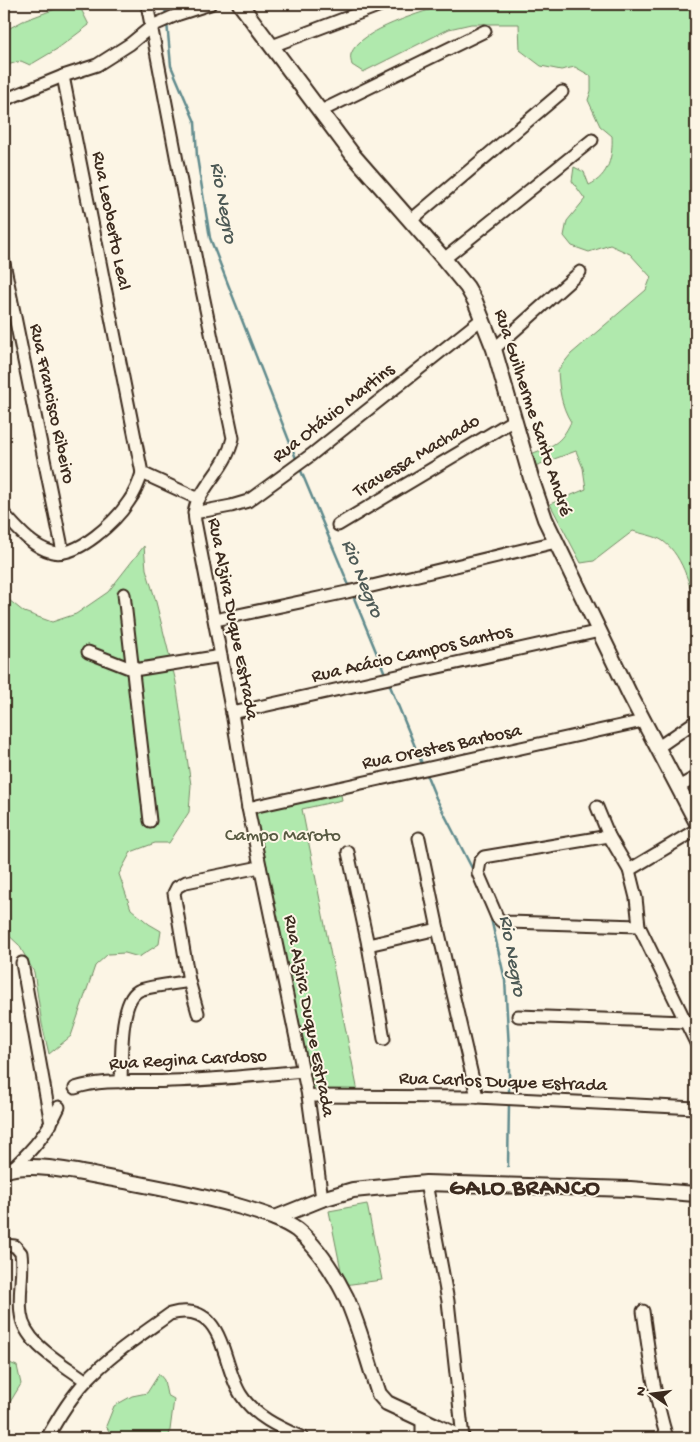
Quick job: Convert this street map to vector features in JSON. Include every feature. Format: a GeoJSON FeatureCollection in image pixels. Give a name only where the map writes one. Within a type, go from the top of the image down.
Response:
{"type":"FeatureCollection","features":[{"type":"Feature","properties":{"kind":"street","name":"Rua Alzira Duque Estrada"},"geometry":{"type":"LineString","coordinates":[[147,4],[199,276],[233,438],[231,449],[223,465],[199,499],[194,513],[222,656],[248,808],[308,1096],[322,1199]]}},
{"type":"Feature","properties":{"kind":"street"},"geometry":{"type":"LineString","coordinates":[[4,100],[63,76],[98,65],[163,20],[210,4]]}},
{"type":"Feature","properties":{"kind":"street","name":"Rua Guilherme Santo André"},"geometry":{"type":"LineString","coordinates":[[240,4],[353,156],[444,259],[467,288],[482,318],[494,349],[545,519],[657,748],[696,821]]}},
{"type":"Feature","properties":{"kind":"street"},"geometry":{"type":"LineString","coordinates":[[272,46],[383,4]]}},
{"type":"Feature","properties":{"kind":"street"},"geometry":{"type":"LineString","coordinates":[[320,112],[485,31]]}},
{"type":"Feature","properties":{"kind":"street","name":"Rua Leoberto Leal"},"geometry":{"type":"LineString","coordinates":[[63,76],[142,473]]}},
{"type":"Feature","properties":{"kind":"street"},"geometry":{"type":"LineString","coordinates":[[410,220],[562,92]]}},
{"type":"Feature","properties":{"kind":"street"},"geometry":{"type":"LineString","coordinates":[[444,259],[592,140]]}},
{"type":"Feature","properties":{"kind":"street","name":"Rua Francisco Ribeiro"},"geometry":{"type":"LineString","coordinates":[[4,264],[63,552]]}},
{"type":"Feature","properties":{"kind":"street"},"geometry":{"type":"LineString","coordinates":[[494,349],[580,272]]}},
{"type":"Feature","properties":{"kind":"street","name":"Rua Otávio Martins"},"geometry":{"type":"LineString","coordinates":[[194,513],[248,501],[296,467],[482,318]]}},
{"type":"Feature","properties":{"kind":"street","name":"Travessa Machado"},"geometry":{"type":"LineString","coordinates":[[338,525],[514,420]]}},
{"type":"Feature","properties":{"kind":"street"},"geometry":{"type":"LineString","coordinates":[[4,514],[38,545],[52,552],[63,552],[79,547],[101,533],[129,502],[142,473],[199,499]]}},
{"type":"Feature","properties":{"kind":"street"},"geometry":{"type":"LineString","coordinates":[[215,620],[365,588],[556,542]]}},
{"type":"Feature","properties":{"kind":"street"},"geometry":{"type":"LineString","coordinates":[[124,594],[150,820]]}},
{"type":"Feature","properties":{"kind":"street","name":"Rua Acácio Campos Santos"},"geometry":{"type":"LineString","coordinates":[[232,713],[600,631]]}},
{"type":"Feature","properties":{"kind":"street"},"geometry":{"type":"LineString","coordinates":[[88,652],[134,670],[222,656]]}},
{"type":"Feature","properties":{"kind":"street","name":"Rua Orestes Barbosa"},"geometry":{"type":"LineString","coordinates":[[248,808],[644,721]]}},
{"type":"Feature","properties":{"kind":"street"},"geometry":{"type":"LineString","coordinates":[[657,748],[696,721]]}},
{"type":"Feature","properties":{"kind":"street"},"geometry":{"type":"LineString","coordinates":[[678,787],[696,778]]}},
{"type":"Feature","properties":{"kind":"street"},"geometry":{"type":"LineString","coordinates":[[597,807],[609,836],[629,870],[636,898],[639,926],[696,1043]]}},
{"type":"Feature","properties":{"kind":"street"},"geometry":{"type":"LineString","coordinates":[[629,870],[696,830]]}},
{"type":"Feature","properties":{"kind":"street"},"geometry":{"type":"LineString","coordinates":[[609,836],[484,857],[480,862],[478,873],[497,917],[501,921],[639,926]]}},
{"type":"Feature","properties":{"kind":"street"},"geometry":{"type":"LineString","coordinates":[[419,838],[477,1097]]}},
{"type":"Feature","properties":{"kind":"street"},"geometry":{"type":"LineString","coordinates":[[348,852],[368,945],[384,1039]]}},
{"type":"Feature","properties":{"kind":"street"},"geometry":{"type":"LineString","coordinates":[[198,1013],[189,982],[174,893],[177,887],[186,882],[260,867]]}},
{"type":"Feature","properties":{"kind":"street"},"geometry":{"type":"LineString","coordinates":[[368,945],[438,929]]}},
{"type":"Feature","properties":{"kind":"street"},"geometry":{"type":"LineString","coordinates":[[22,963],[51,1124]]}},
{"type":"Feature","properties":{"kind":"street"},"geometry":{"type":"LineString","coordinates":[[121,1082],[124,1022],[134,997],[142,990],[189,982]]}},
{"type":"Feature","properties":{"kind":"street"},"geometry":{"type":"LineString","coordinates":[[518,1016],[686,1022]]}},
{"type":"Feature","properties":{"kind":"street","name":"Rua Regina Cardoso"},"geometry":{"type":"LineString","coordinates":[[75,1088],[121,1082],[242,1077],[303,1071]]}},
{"type":"Feature","properties":{"kind":"street","name":"Rua Carlos Duque Estrada"},"geometry":{"type":"LineString","coordinates":[[308,1096],[477,1097],[696,1108]]}},
{"type":"Feature","properties":{"kind":"street"},"geometry":{"type":"LineString","coordinates":[[9,1169],[37,1144],[51,1124],[59,1107]]}},
{"type":"Feature","properties":{"kind":"street"},"geometry":{"type":"LineString","coordinates":[[9,1169],[29,1166],[162,1188],[212,1199],[275,1218],[297,1230],[314,1248],[332,1272],[346,1298],[379,1394],[387,1403],[463,1438],[448,1301],[426,1183]]}},
{"type":"Feature","properties":{"kind":"street"},"geometry":{"type":"LineString","coordinates":[[275,1218],[322,1199],[353,1190],[426,1183],[630,1189],[695,1196]]}},
{"type":"Feature","properties":{"kind":"street"},"geometry":{"type":"LineString","coordinates":[[4,1245],[16,1246],[21,1253],[21,1314],[24,1328],[33,1341],[86,1381]]}},
{"type":"Feature","properties":{"kind":"street"},"geometry":{"type":"LineString","coordinates":[[643,1311],[650,1369],[658,1409],[667,1438]]}},
{"type":"Feature","properties":{"kind":"street"},"geometry":{"type":"LineString","coordinates":[[47,1438],[61,1413],[86,1381],[120,1350],[170,1314],[188,1312],[202,1316],[212,1325],[222,1340],[234,1382],[241,1396],[264,1418],[303,1438]]}},
{"type":"Feature","properties":{"kind":"street"},"geometry":{"type":"LineString","coordinates":[[422,1420],[422,1438]]}},
{"type":"Feature","properties":{"kind":"green space"},"geometry":{"type":"Polygon","coordinates":[[[447,4],[696,4],[696,616],[690,586],[682,565],[677,556],[660,539],[633,531],[594,561],[581,563],[550,504],[586,489],[583,468],[576,451],[535,466],[531,454],[559,440],[571,422],[561,397],[558,370],[571,354],[646,290],[651,277],[630,254],[610,245],[589,252],[572,246],[564,236],[567,221],[585,199],[572,181],[574,167],[584,172],[589,185],[596,181],[605,171],[612,151],[612,136],[600,126],[588,100],[591,91],[591,76],[575,67],[561,70],[541,66],[520,50],[519,24],[471,24],[449,29],[363,72],[352,65],[351,54],[357,45],[379,29],[447,4]]]}},
{"type":"Feature","properties":{"kind":"green space"},"geometry":{"type":"Polygon","coordinates":[[[66,5],[80,7],[89,25],[57,49],[30,65],[21,61],[4,66],[4,31],[23,21],[66,5]]]}},
{"type":"Feature","properties":{"kind":"green space"},"geometry":{"type":"Polygon","coordinates":[[[144,546],[146,569],[176,682],[191,785],[189,812],[169,843],[155,843],[131,852],[119,874],[131,909],[161,931],[159,944],[139,957],[125,953],[108,954],[95,966],[71,1036],[49,1054],[34,972],[19,945],[4,931],[4,596],[24,612],[52,622],[76,614],[108,592],[144,546]]]}},
{"type":"Feature","properties":{"kind":"green space","name":"Campo Maroto"},"geometry":{"type":"Polygon","coordinates":[[[340,790],[342,800],[302,809],[358,1092],[311,1092],[252,810],[340,790]]]}},
{"type":"Feature","properties":{"kind":"green space"},"geometry":{"type":"Polygon","coordinates":[[[367,1204],[382,1280],[344,1285],[329,1211],[367,1204]]]}},
{"type":"Feature","properties":{"kind":"green space"},"geometry":{"type":"Polygon","coordinates":[[[4,1357],[7,1362],[17,1366],[21,1384],[4,1412],[4,1357]]]}},
{"type":"Feature","properties":{"kind":"green space"},"geometry":{"type":"Polygon","coordinates":[[[159,1374],[164,1380],[167,1395],[174,1399],[169,1438],[113,1438],[106,1426],[114,1406],[132,1396],[147,1393],[159,1374]]]}},
{"type":"Feature","properties":{"kind":"waterway","name":"Rio Negro"},"geometry":{"type":"LineString","coordinates":[[165,4],[166,17]]}},
{"type":"Feature","properties":{"kind":"waterway","name":"Rio Negro"},"geometry":{"type":"LineString","coordinates":[[167,22],[171,66],[195,122],[197,157],[210,238],[297,461]]}},
{"type":"Feature","properties":{"kind":"waterway","name":"Rio Negro"},"geometry":{"type":"LineString","coordinates":[[299,466],[350,588]]}},
{"type":"Feature","properties":{"kind":"waterway","name":"Rio Negro"},"geometry":{"type":"LineString","coordinates":[[352,593],[386,676]]}},
{"type":"Feature","properties":{"kind":"waterway","name":"Rio Negro"},"geometry":{"type":"LineString","coordinates":[[388,681],[423,766]]}},
{"type":"Feature","properties":{"kind":"waterway","name":"Rio Negro"},"geometry":{"type":"LineString","coordinates":[[425,771],[436,798],[474,872]]}},
{"type":"Feature","properties":{"kind":"waterway","name":"Rio Negro"},"geometry":{"type":"LineString","coordinates":[[490,914],[505,980],[509,1048],[509,1095]]}},
{"type":"Feature","properties":{"kind":"waterway","name":"Rio Negro"},"geometry":{"type":"LineString","coordinates":[[508,1166],[509,1103]]}},
{"type":"Feature","properties":{"kind":"district","name":"GALO BRANCO"},"geometry":{"type":"Point","coordinates":[525,1189]}}]}
